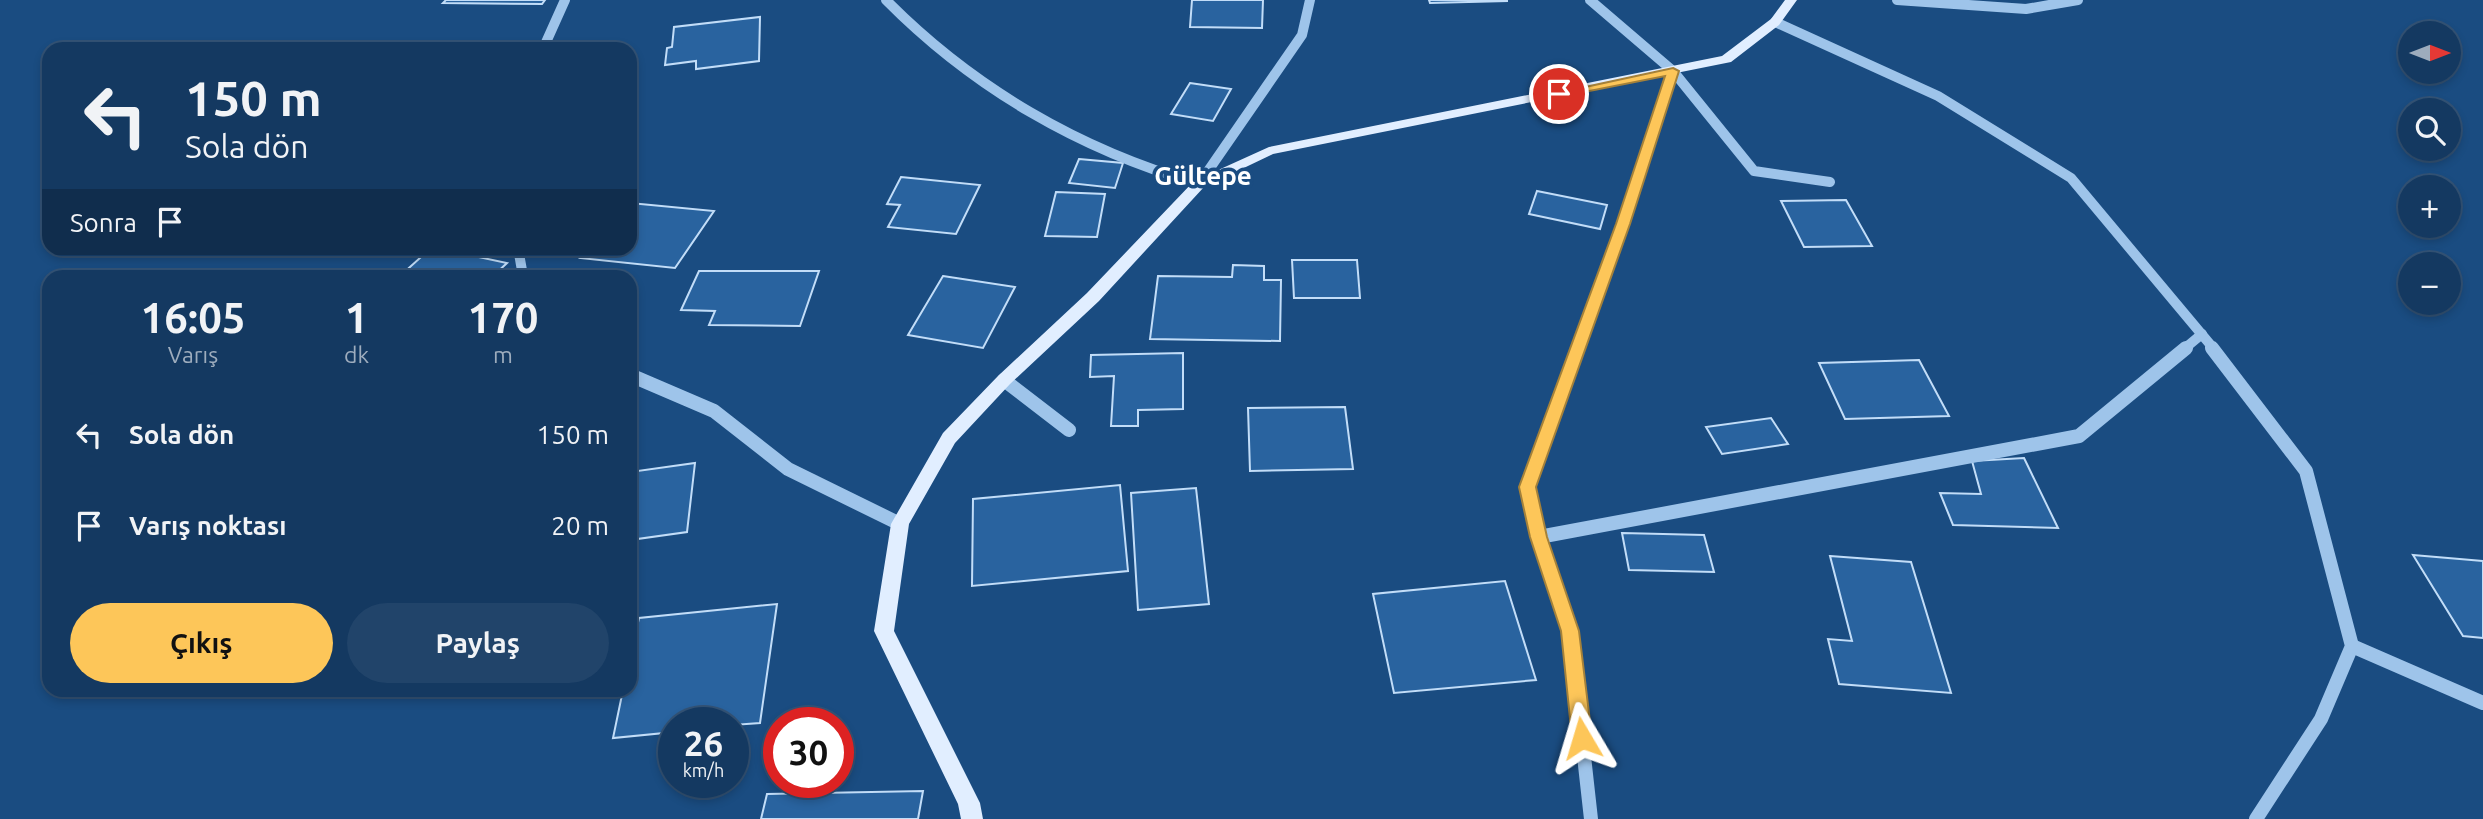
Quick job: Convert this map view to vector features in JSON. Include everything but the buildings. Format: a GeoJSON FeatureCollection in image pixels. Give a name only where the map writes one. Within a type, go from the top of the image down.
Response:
{"type":"FeatureCollection","features":[{"type":"Feature","properties":{"kind":"main road"},"geometry":{"type":"LineString","coordinates":[[972,819],[969,803],[884,631],[900,524],[949,438],[1004,380],[1093,297],[1199,184],[1269,151],[1726,59],[1775,22],[1791,0]]}},
{"type":"Feature","properties":{"kind":"street"},"geometry":{"type":"LineString","coordinates":[[546,42],[565,0]]}},
{"type":"Feature","properties":{"kind":"street"},"geometry":{"type":"LineString","coordinates":[[886,0],[911,28],[964,68],[1065,132],[1138,166],[1199,184],[1302,35],[1310,0]]}},
{"type":"Feature","properties":{"kind":"street"},"geometry":{"type":"LineString","coordinates":[[1590,0],[1673,71],[1754,171],[1830,182]]}},
{"type":"Feature","properties":{"kind":"street"},"geometry":{"type":"LineString","coordinates":[[1897,0],[2026,9],[2078,0]]}},
{"type":"Feature","properties":{"kind":"street"},"geometry":{"type":"LineString","coordinates":[[1775,22],[1938,96],[2071,178],[2202,334],[2306,471],[2352,646],[2321,719],[2256,819]]}},
{"type":"Feature","properties":{"kind":"street"},"geometry":{"type":"LineString","coordinates":[[1591,819],[1570,631],[1539,537],[1527,487],[1623,224],[1673,71]]}},
{"type":"Feature","properties":{"kind":"street"},"geometry":{"type":"LineString","coordinates":[[1539,537],[2079,436],[2202,334]]}},
{"type":"Feature","properties":{"kind":"street"},"geometry":{"type":"LineString","coordinates":[[637,378],[714,411],[788,469],[900,524]]}},
{"type":"Feature","properties":{"kind":"street"},"geometry":{"type":"LineString","coordinates":[[1004,380],[1069,430]]}},
{"type":"Feature","properties":{"kind":"street"},"geometry":{"type":"LineString","coordinates":[[2352,646],[2483,703]]}},
{"type":"Feature","properties":{"kind":"district","name":"Gültepe"},"geometry":{"type":"Point","coordinates":[1203,175]}},
{"type":"Feature","properties":{"kind":"route"},"geometry":{"type":"LineString","coordinates":[[1559,94],[1673,71],[1623,224],[1527,487],[1539,537],[1570,631],[1582,738]]}}]}
